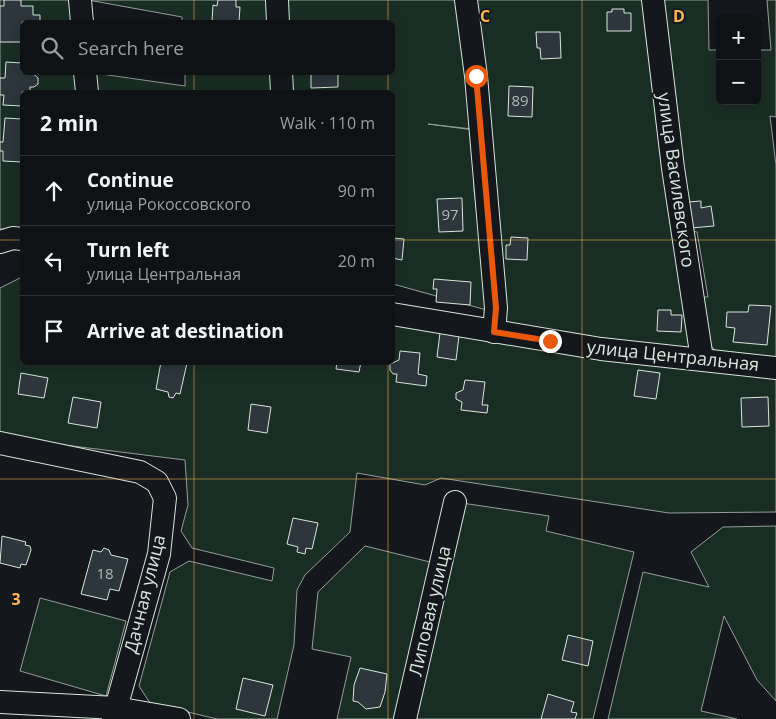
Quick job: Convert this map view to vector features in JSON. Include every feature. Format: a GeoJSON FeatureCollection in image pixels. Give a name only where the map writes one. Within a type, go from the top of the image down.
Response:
{"type":"FeatureCollection","features":[{"type":"Feature","properties":{"kind":"street"},"geometry":{"type":"LineString","coordinates":[[80,0],[82,20]]}},
{"type":"Feature","properties":{"kind":"street"},"geometry":{"type":"LineString","coordinates":[[277,0],[278,20]]}},
{"type":"Feature","properties":{"kind":"street"},"geometry":{"type":"LineString","coordinates":[[466,0],[476,76],[496,308],[494,332]]}},
{"type":"Feature","properties":{"kind":"street","name":"улица Василевского"},"geometry":{"type":"LineString","coordinates":[[653,0],[673,168],[702,360]]}},
{"type":"Feature","properties":{"kind":"street"},"geometry":{"type":"LineString","coordinates":[[85,75],[87,90]]}},
{"type":"Feature","properties":{"kind":"street"},"geometry":{"type":"LineString","coordinates":[[281,75],[282,90]]}},
{"type":"Feature","properties":{"kind":"street"},"geometry":{"type":"LineString","coordinates":[[0,242],[13,238],[20,239]]}},
{"type":"Feature","properties":{"kind":"street","name":"улица Центральная"},"geometry":{"type":"LineString","coordinates":[[395,315],[601,349],[776,368]]}},
{"type":"Feature","properties":{"kind":"street","name":"Дачная улица"},"geometry":{"type":"LineString","coordinates":[[0,443],[140,472],[156,482],[165,498],[159,554],[114,714]]}},
{"type":"Feature","properties":{"kind":"street","name":"Липовая улица"},"geometry":{"type":"LineString","coordinates":[[405,719],[455,502]]}},
{"type":"Feature","properties":{"kind":"street"},"geometry":{"type":"LineString","coordinates":[[0,702],[179,719]]}},
{"type":"Feature","properties":{"kind":"green space"},"geometry":{"type":"Polygon","coordinates":[[[0,0],[76,0],[78,20],[20,20],[20,75],[80,75],[80,90],[20,90],[20,228],[0,229],[0,0]]]}},
{"type":"Feature","properties":{"kind":"green space"},"geometry":{"type":"Polygon","coordinates":[[[88,0],[271,0],[272,20],[182,20],[182,17],[88,0]]]}},
{"type":"Feature","properties":{"kind":"green space"},"geometry":{"type":"Polygon","coordinates":[[[284,0],[460,0],[472,129],[428,124],[474,130],[474,190],[490,311],[395,285],[395,90],[288,90],[287,75],[395,75],[395,20],[285,20],[284,0]]]}},
{"type":"Feature","properties":{"kind":"green space"},"geometry":{"type":"Polygon","coordinates":[[[474,0],[647,0],[692,342],[685,351],[506,325],[474,0]]]}},
{"type":"Feature","properties":{"kind":"green space"},"geometry":{"type":"Polygon","coordinates":[[[662,0],[708,0],[709,50],[716,50],[716,105],[761,105],[761,50],[771,50],[767,0],[776,0],[776,117],[770,116],[776,165],[776,361],[720,355],[709,344],[701,297],[708,297],[697,232],[689,231],[662,0]]]}},
{"type":"Feature","properties":{"kind":"green space"},"geometry":{"type":"Polygon","coordinates":[[[94,75],[108,75],[185,86],[185,75],[275,75],[277,90],[95,90],[94,75]]]}},
{"type":"Feature","properties":{"kind":"green space"},"geometry":{"type":"Polygon","coordinates":[[[20,278],[20,365],[395,365],[395,325],[776,378],[776,512],[669,513],[441,478],[425,485],[357,473],[350,532],[305,575],[297,590],[294,645],[277,719],[217,719],[150,703],[139,686],[170,572],[189,561],[272,581],[274,568],[192,548],[181,531],[188,505],[185,460],[0,437],[0,288],[20,278]]]}},
{"type":"Feature","properties":{"kind":"green space"},"geometry":{"type":"Polygon","coordinates":[[[462,503],[549,516],[546,531],[634,552],[593,719],[411,719],[462,503]]]}},
{"type":"Feature","properties":{"kind":"green space"},"geometry":{"type":"Polygon","coordinates":[[[776,526],[776,701],[757,680],[724,616],[701,711],[737,719],[608,719],[643,572],[709,587],[691,552],[723,527],[776,526]]]}},
{"type":"Feature","properties":{"kind":"green space"},"geometry":{"type":"Polygon","coordinates":[[[365,546],[434,563],[398,719],[337,719],[351,657],[312,649],[318,592],[365,546]]]}},
{"type":"Feature","properties":{"kind":"green space"},"geometry":{"type":"Polygon","coordinates":[[[40,598],[126,621],[106,696],[20,671],[40,598]]]}},
{"type":"Feature","properties":{"kind":"building"},"geometry":{"type":"Polygon","coordinates":[[[4,0],[21,0],[21,6],[33,6],[33,15],[40,15],[40,20],[20,20],[20,42],[0,42],[0,6],[4,6],[4,0]]]}},
{"type":"Feature","properties":{"kind":"building"},"geometry":{"type":"Polygon","coordinates":[[[218,0],[236,0],[236,7],[240,7],[239,20],[212,20],[213,5],[217,6],[218,0]]]}},
{"type":"Feature","properties":{"kind":"building"},"geometry":{"type":"Polygon","coordinates":[[[612,9],[624,9],[624,13],[631,13],[631,31],[607,31],[607,12],[612,12],[612,9]]]}},
{"type":"Feature","properties":{"kind":"building"},"geometry":{"type":"Polygon","coordinates":[[[536,32],[560,32],[561,58],[541,59],[540,48],[537,48],[536,32]]]}},
{"type":"Feature","properties":{"kind":"building"},"geometry":{"type":"Polygon","coordinates":[[[6,62],[20,63],[20,75],[34,75],[38,78],[38,84],[30,87],[30,90],[20,90],[20,106],[3,105],[4,95],[0,95],[0,78],[5,78],[6,62]]]}},
{"type":"Feature","properties":{"kind":"building"},"geometry":{"type":"Polygon","coordinates":[[[311,75],[338,75],[338,87],[311,88],[311,75]]]}},
{"type":"Feature","properties":{"kind":"building"},"geometry":{"type":"Polygon","coordinates":[[[509,86],[533,87],[532,117],[508,116],[509,86]]]}},
{"type":"Feature","properties":{"kind":"building"},"geometry":{"type":"Polygon","coordinates":[[[5,118],[20,119],[20,162],[3,161],[3,151],[0,151],[0,142],[3,142],[5,118]]]}},
{"type":"Feature","properties":{"kind":"building"},"geometry":{"type":"Polygon","coordinates":[[[462,198],[463,231],[439,232],[437,199],[462,198]]]}},
{"type":"Feature","properties":{"kind":"building"},"geometry":{"type":"Polygon","coordinates":[[[701,201],[701,208],[711,206],[714,226],[691,228],[688,202],[701,201]]]}},
{"type":"Feature","properties":{"kind":"building"},"geometry":{"type":"Polygon","coordinates":[[[511,237],[528,238],[527,260],[506,259],[506,245],[510,245],[511,237]]]}},
{"type":"Feature","properties":{"kind":"building"},"geometry":{"type":"Polygon","coordinates":[[[395,238],[404,239],[402,260],[395,259],[395,238]]]}},
{"type":"Feature","properties":{"kind":"building"},"geometry":{"type":"Polygon","coordinates":[[[434,279],[471,282],[470,305],[436,302],[437,289],[433,289],[434,279]]]}},
{"type":"Feature","properties":{"kind":"building"},"geometry":{"type":"Polygon","coordinates":[[[749,305],[771,306],[767,345],[733,342],[735,328],[726,327],[727,312],[748,312],[749,305]]]}},
{"type":"Feature","properties":{"kind":"building"},"geometry":{"type":"Polygon","coordinates":[[[658,310],[671,310],[671,315],[682,315],[681,332],[657,331],[658,310]]]}},
{"type":"Feature","properties":{"kind":"building"},"geometry":{"type":"Polygon","coordinates":[[[440,333],[459,336],[456,360],[437,357],[440,333]]]}},
{"type":"Feature","properties":{"kind":"building"},"geometry":{"type":"Polygon","coordinates":[[[400,351],[420,353],[418,374],[427,376],[426,386],[396,382],[397,374],[393,374],[390,370],[390,365],[395,365],[395,362],[399,360],[400,351]]]}},
{"type":"Feature","properties":{"kind":"building"},"geometry":{"type":"Polygon","coordinates":[[[160,365],[187,365],[180,394],[176,393],[173,398],[169,397],[168,392],[156,389],[160,365]]]}},
{"type":"Feature","properties":{"kind":"building"},"geometry":{"type":"Polygon","coordinates":[[[337,365],[360,365],[359,372],[336,369],[337,365]]]}},
{"type":"Feature","properties":{"kind":"building"},"geometry":{"type":"Polygon","coordinates":[[[638,370],[660,373],[656,399],[634,396],[638,370]]]}},
{"type":"Feature","properties":{"kind":"building"},"geometry":{"type":"Polygon","coordinates":[[[21,373],[48,378],[44,398],[18,394],[21,373]]]}},
{"type":"Feature","properties":{"kind":"building"},"geometry":{"type":"Polygon","coordinates":[[[465,380],[485,382],[482,405],[488,405],[487,413],[461,410],[462,402],[456,399],[456,393],[463,390],[465,380]]]}},
{"type":"Feature","properties":{"kind":"building"},"geometry":{"type":"Polygon","coordinates":[[[73,397],[101,402],[97,428],[68,423],[73,397]]]}},
{"type":"Feature","properties":{"kind":"building"},"geometry":{"type":"Polygon","coordinates":[[[768,397],[769,426],[742,427],[741,398],[768,397]]]}},
{"type":"Feature","properties":{"kind":"building"},"geometry":{"type":"Polygon","coordinates":[[[251,404],[271,407],[267,433],[248,430],[251,404]]]}},
{"type":"Feature","properties":{"kind":"building"},"geometry":{"type":"Polygon","coordinates":[[[293,518],[318,523],[312,549],[306,548],[305,554],[297,552],[298,547],[287,544],[293,518]]]}},
{"type":"Feature","properties":{"kind":"building"},"geometry":{"type":"Polygon","coordinates":[[[2,536],[26,542],[25,545],[30,546],[31,550],[26,565],[21,564],[20,568],[0,563],[2,536]]]}},
{"type":"Feature","properties":{"kind":"building"},"geometry":{"type":"Polygon","coordinates":[[[104,548],[109,550],[111,555],[128,559],[119,591],[110,589],[107,600],[81,594],[93,550],[101,552],[104,548]]]}},
{"type":"Feature","properties":{"kind":"building"},"geometry":{"type":"Polygon","coordinates":[[[568,635],[593,641],[588,666],[562,660],[568,635]]]}},
{"type":"Feature","properties":{"kind":"building"},"geometry":{"type":"Polygon","coordinates":[[[360,668],[387,674],[385,692],[380,707],[366,709],[358,702],[353,701],[354,685],[360,668]]]}},
{"type":"Feature","properties":{"kind":"building"},"geometry":{"type":"Polygon","coordinates":[[[243,678],[273,685],[265,716],[236,709],[243,678]]]}},
{"type":"Feature","properties":{"kind":"building"},"geometry":{"type":"Polygon","coordinates":[[[548,694],[574,702],[571,712],[577,713],[575,719],[541,719],[548,694]]]}},
{"type":"Feature","properties":{"kind":"route"},"geometry":{"type":"LineString","coordinates":[[476,76],[496,308],[494,332],[550,341]]}}]}
